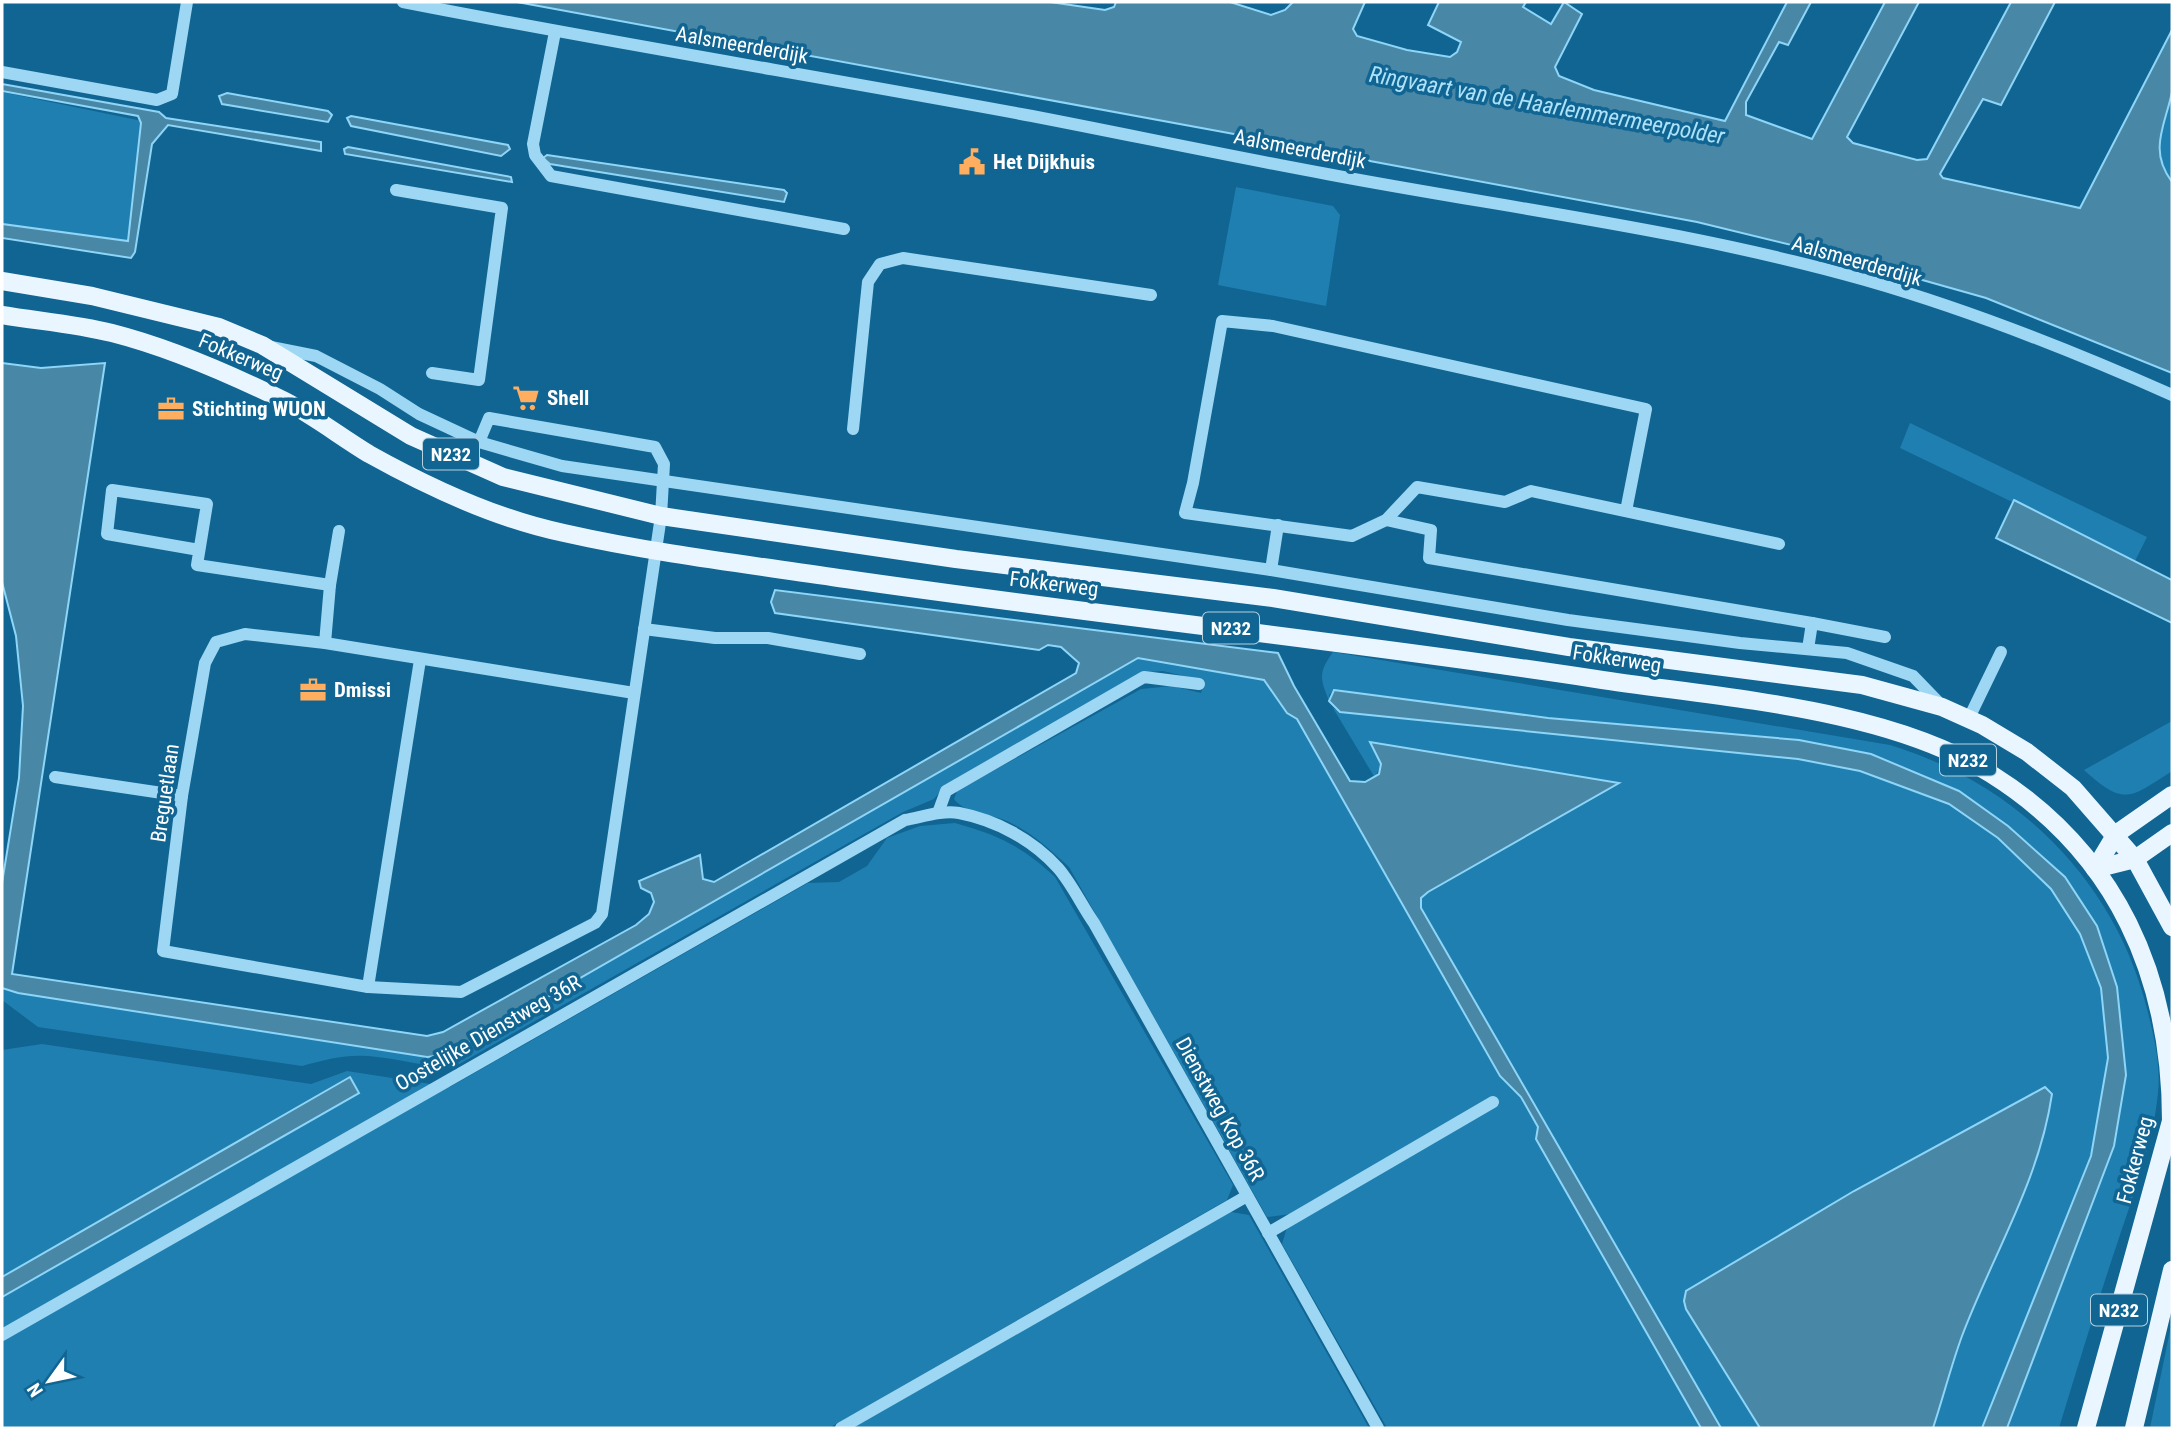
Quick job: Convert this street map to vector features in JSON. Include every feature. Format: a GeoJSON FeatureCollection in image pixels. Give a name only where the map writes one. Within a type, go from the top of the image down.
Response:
{"type":"FeatureCollection","features":[{"type":"Feature","properties":{"kind":"main road","name":"Fokkerweg"},"geometry":{"type":"LineString","coordinates":[[2,281],[92,296],[219,327],[261,345],[411,436],[503,477],[661,516],[956,559],[1273,598],[1569,647],[1862,685],[1942,707],[1969,718],[2050,768],[2096,810],[2135,859],[2172,927]]}},
{"type":"Feature","properties":{"kind":"main road","name":"Fokkerweg"},"geometry":{"type":"LineString","coordinates":[[2,315],[111,333],[217,369],[292,404],[368,453],[495,513],[557,532],[655,551],[999,601],[1324,640],[1806,711],[1909,735],[1966,759],[1996,776],[2032,804],[2095,869],[2130,926],[2157,994],[2168,1044],[2171,1121],[2086,1428]]}},
{"type":"Feature","properties":{"kind":"main road"},"geometry":{"type":"LineString","coordinates":[[2095,869],[2116,834],[2172,796]]}},
{"type":"Feature","properties":{"kind":"main road"},"geometry":{"type":"LineString","coordinates":[[2095,869],[2135,859],[2172,834]]}},
{"type":"Feature","properties":{"kind":"main road","name":"N232"},"geometry":{"type":"LineString","coordinates":[[2134,1428],[2172,1270]]}},
{"type":"Feature","properties":{"kind":"street"},"geometry":{"type":"LineString","coordinates":[[2,72],[157,100],[172,94],[187,2]]}},
{"type":"Feature","properties":{"kind":"street","name":"Aalsmeerderdijk"},"geometry":{"type":"LineString","coordinates":[[403,2],[555,32],[1030,116],[1331,175],[1506,204],[1777,258],[1867,280],[2014,330],[2077,353],[2172,396]]}},
{"type":"Feature","properties":{"kind":"street"},"geometry":{"type":"LineString","coordinates":[[555,32],[533,144],[535,155],[551,176],[844,229]]}},
{"type":"Feature","properties":{"kind":"street"},"geometry":{"type":"LineString","coordinates":[[396,190],[502,208],[479,380],[432,373]]}},
{"type":"Feature","properties":{"kind":"street"},"geometry":{"type":"LineString","coordinates":[[853,429],[868,282],[880,264],[903,258],[1151,295]]}},
{"type":"Feature","properties":{"kind":"street"},"geometry":{"type":"LineString","coordinates":[[1626,512],[1646,409],[1273,326],[1222,321],[1193,483],[1185,513],[1352,536],[1386,520],[1417,487],[1505,502],[1531,491],[1626,512],[1779,544]]}},
{"type":"Feature","properties":{"kind":"street","name":"Fokkerweg"},"geometry":{"type":"LineString","coordinates":[[261,345],[316,356],[380,389],[419,414],[479,442],[562,467],[1271,570],[1568,620],[1847,653],[1913,676],[1942,707]]}},
{"type":"Feature","properties":{"kind":"street"},"geometry":{"type":"LineString","coordinates":[[479,442],[489,418],[655,447],[664,464],[661,516]]}},
{"type":"Feature","properties":{"kind":"street"},"geometry":{"type":"LineString","coordinates":[[200,550],[107,534],[112,490],[207,504],[200,550],[197,565],[330,585]]}},
{"type":"Feature","properties":{"kind":"street","name":"Breguetlaan"},"geometry":{"type":"LineString","coordinates":[[634,693],[325,643],[245,634],[216,642],[205,663],[182,796],[163,951],[368,987],[461,992],[595,923],[602,914],[606,900],[661,516]]}},
{"type":"Feature","properties":{"kind":"street"},"geometry":{"type":"LineString","coordinates":[[1386,520],[1432,530],[1429,558],[1885,637]]}},
{"type":"Feature","properties":{"kind":"street"},"geometry":{"type":"LineString","coordinates":[[1271,570],[1278,525]]}},
{"type":"Feature","properties":{"kind":"street"},"geometry":{"type":"LineString","coordinates":[[325,643],[330,585],[339,531]]}},
{"type":"Feature","properties":{"kind":"street"},"geometry":{"type":"LineString","coordinates":[[1808,649],[1812,623]]}},
{"type":"Feature","properties":{"kind":"street"},"geometry":{"type":"LineString","coordinates":[[644,629],[715,638],[768,638],[860,654]]}},
{"type":"Feature","properties":{"kind":"street"},"geometry":{"type":"LineString","coordinates":[[1969,718],[2001,652]]}},
{"type":"Feature","properties":{"kind":"street"},"geometry":{"type":"LineString","coordinates":[[368,987],[420,660]]}},
{"type":"Feature","properties":{"kind":"street"},"geometry":{"type":"LineString","coordinates":[[938,813],[946,791],[1144,677],[1199,684]]}},
{"type":"Feature","properties":{"kind":"street"},"geometry":{"type":"LineString","coordinates":[[55,776],[182,796]]}},
{"type":"Feature","properties":{"kind":"street","name":"Oostelijke Dienstweg 36R"},"geometry":{"type":"LineString","coordinates":[[2,1335],[905,820],[938,813],[958,813],[1006,829]]}},
{"type":"Feature","properties":{"kind":"street","name":"Dienstweg Kop 36R"},"geometry":{"type":"LineString","coordinates":[[1006,829],[1024,839],[1059,869],[1094,923],[1378,1428]]}},
{"type":"Feature","properties":{"kind":"street"},"geometry":{"type":"LineString","coordinates":[[1268,1233],[1493,1102]]}},
{"type":"Feature","properties":{"kind":"street"},"geometry":{"type":"LineString","coordinates":[[841,1428],[1247,1196]]}},
{"type":"Feature","properties":{"kind":"shaded area"},"geometry":{"type":"Polygon","coordinates":[[[2172,91],[2172,182],[2161,160],[2160,137],[2172,91]]]}},
{"type":"Feature","properties":{"kind":"shaded area"},"geometry":{"type":"Polygon","coordinates":[[[2,92],[147,122],[129,254],[2,228],[2,92]]]}},
{"type":"Feature","properties":{"kind":"shaded area"},"geometry":{"type":"Polygon","coordinates":[[[1236,187],[1333,206],[1340,215],[1326,306],[1218,285],[1236,187]]]}},
{"type":"Feature","properties":{"kind":"shaded area"},"geometry":{"type":"Polygon","coordinates":[[[1910,423],[2147,537],[2135,561],[1900,448],[1910,423]]]}},
{"type":"Feature","properties":{"kind":"shaded area"},"geometry":{"type":"Polygon","coordinates":[[[1333,652],[1890,745],[1936,762],[1979,784],[2018,811],[2054,843],[2085,879],[2111,919],[2132,962],[2152,1030],[2159,1082],[2156,1112],[2142,1168],[2059,1428],[2007,1428],[2114,1146],[2126,1075],[2117,987],[2097,926],[2008,826],[1799,740],[1548,718],[1334,690],[1329,695],[1329,701],[1322,676],[1333,652]]]}},
{"type":"Feature","properties":{"kind":"shaded area"},"geometry":{"type":"Polygon","coordinates":[[[1138,658],[1264,680],[1286,713],[1297,719],[1521,1097],[1538,1127],[1536,1139],[1701,1428],[1387,1428],[1282,1244],[1291,1214],[1267,1217],[1069,867],[1025,831],[1006,821],[967,809],[954,799],[957,791],[1141,689],[1172,686],[1201,693],[1205,681],[1163,671],[1148,672],[942,789],[934,799],[903,812],[454,1067],[368,1056],[349,1056],[302,1066],[38,1027],[2,1000],[2,988],[18,993],[427,1057],[446,1055],[1138,658]]]}},
{"type":"Feature","properties":{"kind":"shaded area"},"geometry":{"type":"Polygon","coordinates":[[[1333,708],[1341,712],[1798,759],[1860,771],[1949,804],[1998,838],[2051,889],[2080,934],[2101,988],[2108,1058],[2091,1156],[1982,1428],[1933,1428],[1962,1336],[2037,1157],[2052,1094],[2045,1087],[2026,1096],[1689,1288],[1711,1350],[1760,1428],[1721,1428],[1421,908],[1421,898],[1428,892],[1617,784],[1370,743],[1381,764],[1375,778],[1333,708]]]}},
{"type":"Feature","properties":{"kind":"shaded area"},"geometry":{"type":"Polygon","coordinates":[[[2172,721],[2172,771],[2146,787],[2137,792],[2119,794],[2109,790],[2084,770],[2172,721]]]}},
{"type":"Feature","properties":{"kind":"shaded area"},"geometry":{"type":"Polygon","coordinates":[[[955,823],[1009,843],[1032,857],[1055,877],[1233,1185],[1227,1200],[829,1428],[2,1428],[2,1050],[42,1044],[311,1084],[347,1071],[450,1087],[808,883],[839,882],[867,866],[887,838],[920,826],[955,823]]]}},
{"type":"Feature","properties":{"kind":"shaded area"},"geometry":{"type":"Polygon","coordinates":[[[1231,1212],[1249,1215],[1369,1428],[852,1428],[1231,1212]]]}},
{"type":"Feature","properties":{"kind":"shaded area"},"geometry":{"type":"Polygon","coordinates":[[[2172,1321],[2172,1428],[2150,1428],[2172,1321]]]}},
{"type":"Feature","properties":{"kind":"water","name":"Ringvaart van de Haarlemmermeerpolder"},"geometry":{"type":"Polygon","coordinates":[[[517,2],[1050,2],[1105,10],[1114,7],[1116,2],[1230,2],[1271,15],[1285,10],[1293,2],[1365,2],[1353,29],[1357,36],[1407,50],[1450,57],[1457,52],[1461,42],[1428,25],[1439,2],[1526,2],[1523,7],[1551,24],[1564,2],[1582,14],[1555,67],[1559,76],[1594,90],[1725,121],[1787,2],[1811,2],[1788,45],[1779,42],[1746,102],[1746,115],[1812,139],[1885,2],[1919,2],[1847,137],[1853,143],[1917,160],[1927,159],[2011,2],[2055,2],[2001,105],[1983,99],[1940,174],[1943,178],[2080,208],[2172,30],[2172,92],[2160,148],[2161,159],[2172,182],[2172,373],[1986,298],[1841,257],[1697,222],[1370,161],[1348,152],[1326,154],[1234,134],[517,2]]]}},
{"type":"Feature","properties":{"kind":"water"},"geometry":{"type":"Polygon","coordinates":[[[2,84],[159,112],[166,118],[321,142],[321,151],[168,125],[152,144],[135,252],[131,258],[2,238],[2,224],[128,241],[141,123],[138,116],[2,91],[2,84]]]}},
{"type":"Feature","properties":{"kind":"water"},"geometry":{"type":"Polygon","coordinates":[[[227,93],[328,111],[332,115],[328,122],[222,104],[219,96],[227,93]]]}},
{"type":"Feature","properties":{"kind":"water"},"geometry":{"type":"Polygon","coordinates":[[[351,116],[508,145],[510,149],[501,156],[351,126],[347,118],[351,116]]]}},
{"type":"Feature","properties":{"kind":"water"},"geometry":{"type":"Polygon","coordinates":[[[348,147],[511,177],[512,182],[345,154],[344,149],[348,147]]]}},
{"type":"Feature","properties":{"kind":"water"},"geometry":{"type":"Polygon","coordinates":[[[547,155],[784,190],[787,193],[784,202],[550,164],[543,158],[547,155]]]}},
{"type":"Feature","properties":{"kind":"water"},"geometry":{"type":"Polygon","coordinates":[[[2,363],[41,368],[105,363],[12,974],[427,1036],[443,1032],[636,925],[649,914],[654,902],[651,893],[641,888],[639,881],[700,855],[703,879],[714,882],[1076,673],[1079,663],[1061,647],[1048,645],[1039,650],[775,613],[771,602],[775,590],[1278,653],[1294,686],[1350,781],[1365,782],[1379,774],[1381,764],[1370,742],[1619,783],[1428,892],[1421,898],[1421,908],[1721,1428],[1701,1428],[1536,1139],[1538,1127],[1521,1097],[1500,1076],[1297,719],[1287,713],[1264,680],[1138,658],[446,1055],[427,1057],[18,993],[2,988],[2,883],[19,778],[23,706],[16,636],[2,582],[2,363]]]}},
{"type":"Feature","properties":{"kind":"water"},"geometry":{"type":"Polygon","coordinates":[[[2014,500],[2172,580],[2172,623],[1996,538],[2014,500]]]}},
{"type":"Feature","properties":{"kind":"water"},"geometry":{"type":"Polygon","coordinates":[[[1334,690],[1548,718],[1799,740],[1871,754],[1959,791],[2008,826],[2065,877],[2097,926],[2117,987],[2126,1075],[2114,1146],[2007,1428],[1982,1428],[2091,1156],[2108,1058],[2101,988],[2080,934],[2051,889],[1998,838],[1949,804],[1860,771],[1798,759],[1340,712],[1329,701],[1334,690]]]}},
{"type":"Feature","properties":{"kind":"water"},"geometry":{"type":"Polygon","coordinates":[[[350,1077],[359,1093],[2,1297],[2,1277],[350,1077]]]}},
{"type":"Feature","properties":{"kind":"water"},"geometry":{"type":"Polygon","coordinates":[[[2045,1087],[2052,1094],[2037,1157],[1962,1336],[1933,1428],[1760,1428],[1686,1309],[1686,1291],[1854,1191],[2045,1087]]]}},
{"type":"Feature","properties":{"kind":"place","name":"Het Dijkhuis"},"geometry":{"type":"Point","coordinates":[972,162]}},
{"type":"Feature","properties":{"kind":"place","name":"Shell"},"geometry":{"type":"Point","coordinates":[526,398]}},
{"type":"Feature","properties":{"kind":"place","name":"Stichting WUON"},"geometry":{"type":"Point","coordinates":[171,409]}},
{"type":"Feature","properties":{"kind":"place","name":"Dmissi"},"geometry":{"type":"Point","coordinates":[313,690]}}]}
